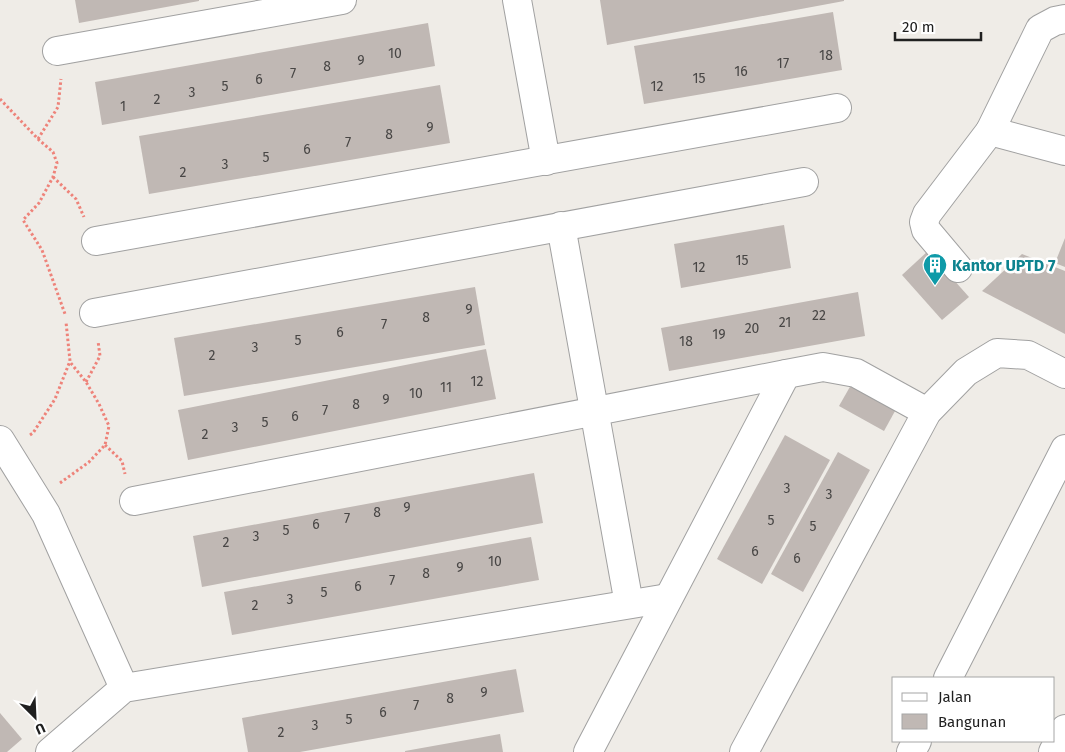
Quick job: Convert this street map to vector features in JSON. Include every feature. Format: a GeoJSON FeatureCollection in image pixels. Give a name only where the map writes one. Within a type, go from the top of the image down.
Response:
{"type":"FeatureCollection","features":[{"type":"Feature","properties":{"kind":"street"},"geometry":{"type":"LineString","coordinates":[[57,51],[342,0]]}},
{"type":"Feature","properties":{"kind":"street"},"geometry":{"type":"LineString","coordinates":[[517,0],[546,161]]}},
{"type":"Feature","properties":{"kind":"street"},"geometry":{"type":"LineString","coordinates":[[958,268],[926,230],[924,222],[927,214],[990,131],[1040,29],[1055,21],[1065,19]]}},
{"type":"Feature","properties":{"kind":"street"},"geometry":{"type":"LineString","coordinates":[[96,241],[837,108]]}},
{"type":"Feature","properties":{"kind":"street"},"geometry":{"type":"LineString","coordinates":[[990,131],[1065,152]]}},
{"type":"Feature","properties":{"kind":"street"},"geometry":{"type":"LineString","coordinates":[[94,313],[804,182]]}},
{"type":"Feature","properties":{"kind":"street"},"geometry":{"type":"LineString","coordinates":[[561,226],[629,604]]}},
{"type":"Feature","properties":{"kind":"street"},"geometry":{"type":"LineString","coordinates":[[744,752],[927,412],[966,372],[997,353],[1028,355],[1065,374]]}},
{"type":"Feature","properties":{"kind":"street"},"geometry":{"type":"LineString","coordinates":[[134,501],[823,368],[856,373],[927,412]]}},
{"type":"Feature","properties":{"kind":"street"},"geometry":{"type":"LineString","coordinates":[[588,752],[786,374]]}},
{"type":"Feature","properties":{"kind":"street"},"geometry":{"type":"LineString","coordinates":[[5,447],[46,514],[124,688]]}},
{"type":"Feature","properties":{"kind":"street"},"geometry":{"type":"LineString","coordinates":[[949,677],[1065,450]]}},
{"type":"Feature","properties":{"kind":"street"},"geometry":{"type":"LineString","coordinates":[[50,752],[124,688],[668,598]]}},
{"type":"Feature","properties":{"kind":"street"},"geometry":{"type":"LineString","coordinates":[[1053,752],[1065,729]]}},
{"type":"Feature","properties":{"kind":"path"},"geometry":{"type":"LineString","coordinates":[[38,139],[58,107],[61,81],[57,51]]}},
{"type":"Feature","properties":{"kind":"path"},"geometry":{"type":"LineString","coordinates":[[0,99],[53,152],[58,163],[39,203],[24,220],[42,250],[65,315],[70,361],[55,399],[33,433],[5,447]]}},
{"type":"Feature","properties":{"kind":"path"},"geometry":{"type":"LineString","coordinates":[[53,177],[76,199],[96,241]]}},
{"type":"Feature","properties":{"kind":"path"},"geometry":{"type":"LineString","coordinates":[[86,382],[100,356],[94,313]]}},
{"type":"Feature","properties":{"kind":"path"},"geometry":{"type":"LineString","coordinates":[[37,499],[89,462],[104,445],[109,426],[86,382],[70,361]]}},
{"type":"Feature","properties":{"kind":"path"},"geometry":{"type":"LineString","coordinates":[[104,445],[122,461],[134,501]]}},
{"type":"Feature","properties":{"kind":"building"},"geometry":{"type":"Polygon","coordinates":[[[75,0],[199,0],[199,1],[79,23],[75,0]]]}},
{"type":"Feature","properties":{"kind":"building"},"geometry":{"type":"Polygon","coordinates":[[[600,0],[844,0],[844,1],[607,45],[600,0]]]}},
{"type":"Feature","properties":{"kind":"building"},"geometry":{"type":"Polygon","coordinates":[[[833,12],[842,70],[644,104],[634,46],[833,12]]]}},
{"type":"Feature","properties":{"kind":"building"},"geometry":{"type":"Polygon","coordinates":[[[428,23],[435,66],[102,125],[95,82],[428,23]]]}},
{"type":"Feature","properties":{"kind":"building"},"geometry":{"type":"Polygon","coordinates":[[[440,85],[450,143],[149,194],[139,136],[440,85]]]}},
{"type":"Feature","properties":{"kind":"building"},"geometry":{"type":"Polygon","coordinates":[[[784,225],[791,268],[681,288],[674,244],[784,225]]]}},
{"type":"Feature","properties":{"kind":"building"},"geometry":{"type":"Polygon","coordinates":[[[1065,238],[1065,267],[1055,263],[1065,238]]]}},
{"type":"Feature","properties":{"kind":"building","name":"Kantor UPTD 7"},"geometry":{"type":"Polygon","coordinates":[[[928,251],[969,297],[942,320],[902,275],[928,251]]]}},
{"type":"Feature","properties":{"kind":"building"},"geometry":{"type":"Polygon","coordinates":[[[1022,254],[1065,271],[1065,334],[982,291],[1022,254]]]}},
{"type":"Feature","properties":{"kind":"building"},"geometry":{"type":"Polygon","coordinates":[[[475,287],[485,345],[184,396],[174,338],[475,287]]]}},
{"type":"Feature","properties":{"kind":"building"},"geometry":{"type":"Polygon","coordinates":[[[858,292],[865,336],[669,371],[661,328],[858,292]]]}},
{"type":"Feature","properties":{"kind":"building"},"geometry":{"type":"Polygon","coordinates":[[[486,349],[496,399],[188,460],[178,410],[486,349]]]}},
{"type":"Feature","properties":{"kind":"building"},"geometry":{"type":"Polygon","coordinates":[[[855,378],[900,402],[884,431],[839,406],[855,378]]]}},
{"type":"Feature","properties":{"kind":"building"},"geometry":{"type":"Polygon","coordinates":[[[785,435],[830,460],[762,584],[717,559],[785,435]]]}},
{"type":"Feature","properties":{"kind":"building"},"geometry":{"type":"Polygon","coordinates":[[[838,452],[870,470],[803,592],[771,574],[838,452]]]}},
{"type":"Feature","properties":{"kind":"building"},"geometry":{"type":"Polygon","coordinates":[[[534,473],[543,523],[202,587],[193,536],[534,473]]]}},
{"type":"Feature","properties":{"kind":"building"},"geometry":{"type":"Polygon","coordinates":[[[531,537],[539,580],[232,635],[224,592],[531,537]]]}},
{"type":"Feature","properties":{"kind":"building"},"geometry":{"type":"Polygon","coordinates":[[[516,669],[524,712],[300,752],[248,752],[242,718],[516,669]]]}},
{"type":"Feature","properties":{"kind":"building"},"geometry":{"type":"Polygon","coordinates":[[[0,713],[22,739],[7,752],[0,752],[0,713]]]}},
{"type":"Feature","properties":{"kind":"building"},"geometry":{"type":"Polygon","coordinates":[[[500,734],[503,752],[405,752],[405,751],[500,734]]]}},
{"type":"Feature","properties":{"kind":"place","name":"Kantor UPTD 7"},"geometry":{"type":"Point","coordinates":[935,286]}}]}
